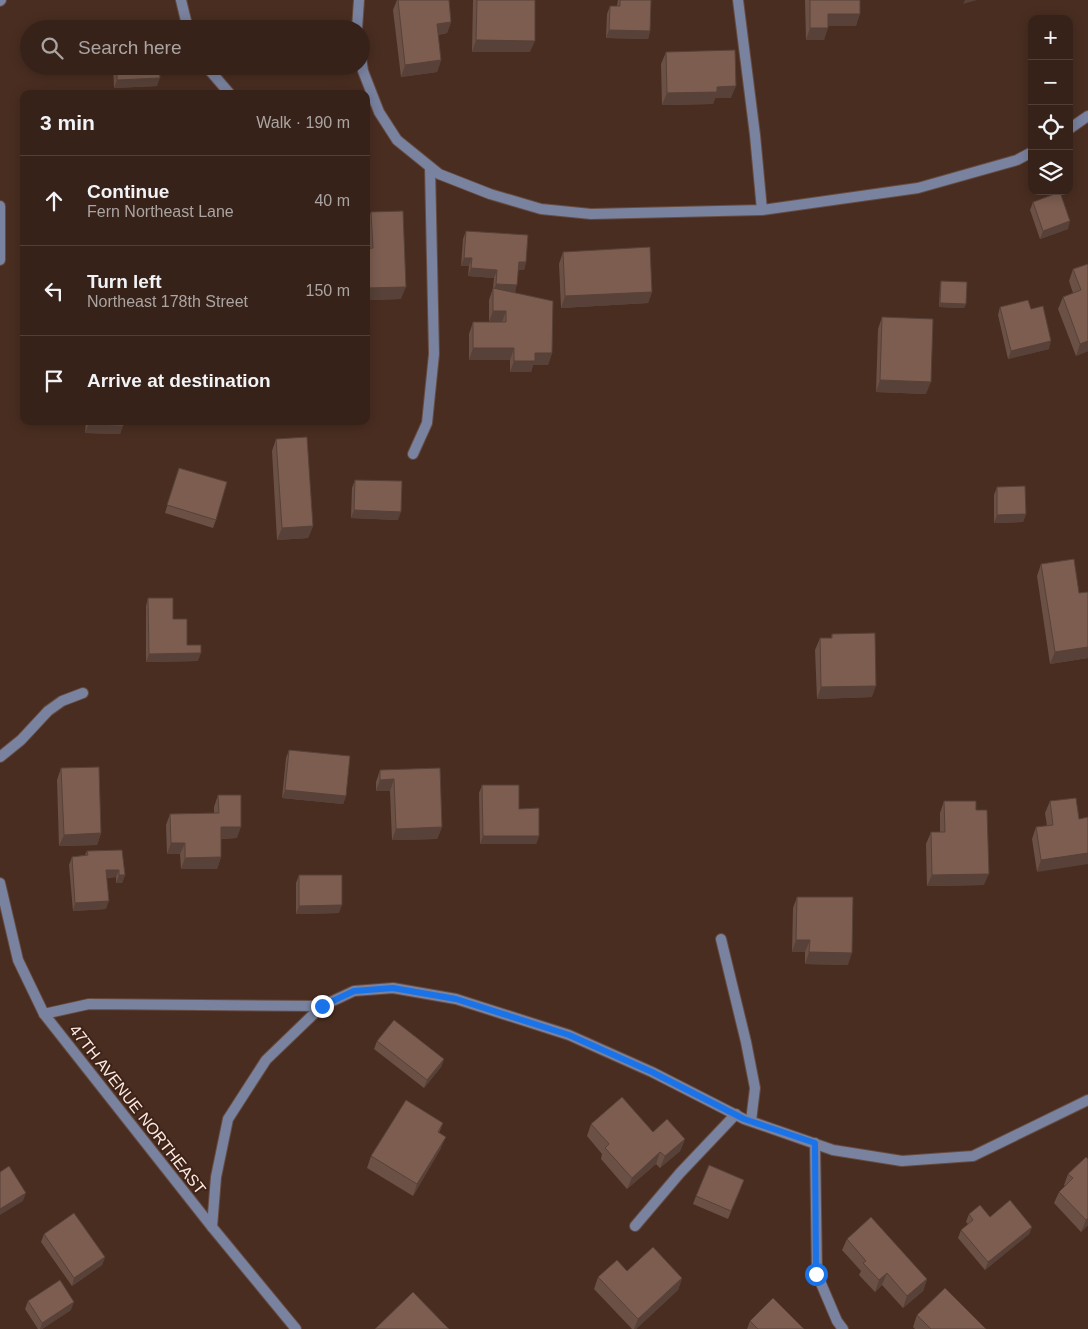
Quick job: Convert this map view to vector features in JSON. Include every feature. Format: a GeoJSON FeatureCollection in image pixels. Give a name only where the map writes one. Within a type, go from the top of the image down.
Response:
{"type":"FeatureCollection","features":[{"type":"Feature","properties":{"kind":"street"},"geometry":{"type":"LineString","coordinates":[[181,0],[186,20]]}},
{"type":"Feature","properties":{"kind":"street"},"geometry":{"type":"LineString","coordinates":[[358,20],[359,0]]}},
{"type":"Feature","properties":{"kind":"street"},"geometry":{"type":"LineString","coordinates":[[738,0],[756,144],[762,210]]}},
{"type":"Feature","properties":{"kind":"street"},"geometry":{"type":"LineString","coordinates":[[214,75],[227,90]]}},
{"type":"Feature","properties":{"kind":"street"},"geometry":{"type":"LineString","coordinates":[[365,75],[379,112],[397,140],[439,174],[490,194],[541,209],[591,214],[762,210],[918,188],[1016,160],[1028,154]]}},
{"type":"Feature","properties":{"kind":"street"},"geometry":{"type":"LineString","coordinates":[[1073,126],[1088,116]]}},
{"type":"Feature","properties":{"kind":"street"},"geometry":{"type":"LineString","coordinates":[[413,454],[427,424],[434,354],[430,167]]}},
{"type":"Feature","properties":{"kind":"street"},"geometry":{"type":"LineString","coordinates":[[0,206],[0,260]]}},
{"type":"Feature","properties":{"kind":"street"},"geometry":{"type":"LineString","coordinates":[[0,757],[21,740],[48,711],[62,701],[83,693]]}},
{"type":"Feature","properties":{"kind":"street","name":"47TH AVENUE NORTHEAST"},"geometry":{"type":"LineString","coordinates":[[0,884],[18,960],[44,1014],[212,1227],[296,1329]]}},
{"type":"Feature","properties":{"kind":"street"},"geometry":{"type":"LineString","coordinates":[[721,939],[746,1042],[754,1088],[751,1121]]}},
{"type":"Feature","properties":{"kind":"street"},"geometry":{"type":"LineString","coordinates":[[212,1227],[216,1177],[228,1119],[266,1060],[322,1006],[354,991],[393,988],[456,999],[569,1035],[652,1072],[751,1121],[833,1150],[902,1161],[973,1156],[1088,1100]]}},
{"type":"Feature","properties":{"kind":"street"},"geometry":{"type":"LineString","coordinates":[[44,1014],[89,1004],[322,1006]]}},
{"type":"Feature","properties":{"kind":"street"},"geometry":{"type":"LineString","coordinates":[[635,1226],[680,1173],[736,1114]]}},
{"type":"Feature","properties":{"kind":"street"},"geometry":{"type":"LineString","coordinates":[[815,1143],[816,1274],[837,1321],[843,1329]]}},
{"type":"Feature","properties":{"kind":"building"},"geometry":{"type":"Polygon","coordinates":[[[398,0],[449,0],[451,22],[437,24],[441,60],[405,65],[398,0]]]}},
{"type":"Feature","properties":{"kind":"building"},"geometry":{"type":"Polygon","coordinates":[[[477,0],[535,0],[535,41],[476,40],[477,0]]]}},
{"type":"Feature","properties":{"kind":"building"},"geometry":{"type":"Polygon","coordinates":[[[620,0],[651,0],[650,31],[609,30],[610,6],[620,6],[620,0]]]}},
{"type":"Feature","properties":{"kind":"building"},"geometry":{"type":"Polygon","coordinates":[[[810,0],[860,0],[860,14],[828,14],[828,28],[810,28],[810,0]]]}},
{"type":"Feature","properties":{"kind":"building"},"geometry":{"type":"Polygon","coordinates":[[[735,50],[736,86],[717,87],[717,92],[667,93],[666,52],[735,50]]]}},
{"type":"Feature","properties":{"kind":"building"},"geometry":{"type":"Polygon","coordinates":[[[117,75],[160,75],[160,78],[117,80],[117,75]]]}},
{"type":"Feature","properties":{"kind":"building"},"geometry":{"type":"Polygon","coordinates":[[[1052,195],[1061,195],[1070,221],[1043,231],[1033,202],[1052,195]]]}},
{"type":"Feature","properties":{"kind":"building"},"geometry":{"type":"Polygon","coordinates":[[[403,211],[406,287],[370,288],[370,248],[373,248],[371,212],[403,211]]]}},
{"type":"Feature","properties":{"kind":"building"},"geometry":{"type":"Polygon","coordinates":[[[466,231],[528,235],[526,262],[519,262],[517,285],[496,284],[497,270],[471,268],[472,258],[464,258],[466,231]]]}},
{"type":"Feature","properties":{"kind":"building"},"geometry":{"type":"Polygon","coordinates":[[[650,247],[652,292],[565,296],[563,252],[650,247]]]}},
{"type":"Feature","properties":{"kind":"building"},"geometry":{"type":"Polygon","coordinates":[[[1088,264],[1088,341],[1080,344],[1063,297],[1081,290],[1073,269],[1088,264]]]}},
{"type":"Feature","properties":{"kind":"building"},"geometry":{"type":"Polygon","coordinates":[[[941,281],[967,282],[966,304],[940,303],[941,281]]]}},
{"type":"Feature","properties":{"kind":"building"},"geometry":{"type":"Polygon","coordinates":[[[493,288],[553,301],[552,353],[535,353],[535,361],[514,361],[514,348],[473,348],[473,322],[506,322],[506,311],[493,311],[493,288]]]}},
{"type":"Feature","properties":{"kind":"building"},"geometry":{"type":"Polygon","coordinates":[[[1028,300],[1031,309],[1043,306],[1051,341],[1011,351],[1000,307],[1028,300]]]}},
{"type":"Feature","properties":{"kind":"building"},"geometry":{"type":"Polygon","coordinates":[[[882,317],[933,319],[931,382],[880,380],[882,317]]]}},
{"type":"Feature","properties":{"kind":"building"},"geometry":{"type":"Polygon","coordinates":[[[88,425],[123,425],[123,426],[88,425]]]}},
{"type":"Feature","properties":{"kind":"building"},"geometry":{"type":"Polygon","coordinates":[[[307,437],[313,526],[282,528],[276,439],[307,437]]]}},
{"type":"Feature","properties":{"kind":"building"},"geometry":{"type":"Polygon","coordinates":[[[179,468],[227,482],[216,520],[167,505],[179,468]]]}},
{"type":"Feature","properties":{"kind":"building"},"geometry":{"type":"Polygon","coordinates":[[[355,480],[402,481],[401,512],[354,510],[355,480]]]}},
{"type":"Feature","properties":{"kind":"building"},"geometry":{"type":"Polygon","coordinates":[[[1025,486],[1026,514],[997,515],[997,487],[1025,486]]]}},
{"type":"Feature","properties":{"kind":"building"},"geometry":{"type":"Polygon","coordinates":[[[1074,559],[1079,593],[1088,592],[1088,647],[1055,652],[1041,564],[1074,559]]]}},
{"type":"Feature","properties":{"kind":"building"},"geometry":{"type":"Polygon","coordinates":[[[148,598],[173,598],[173,619],[187,619],[187,645],[201,645],[201,653],[149,654],[148,598]]]}},
{"type":"Feature","properties":{"kind":"building"},"geometry":{"type":"Polygon","coordinates":[[[875,633],[876,686],[821,687],[820,638],[832,638],[832,634],[875,633]]]}},
{"type":"Feature","properties":{"kind":"building"},"geometry":{"type":"Polygon","coordinates":[[[289,750],[350,756],[346,796],[285,790],[289,750]]]}},
{"type":"Feature","properties":{"kind":"building"},"geometry":{"type":"Polygon","coordinates":[[[99,767],[101,833],[64,835],[61,768],[99,767]]]}},
{"type":"Feature","properties":{"kind":"building"},"geometry":{"type":"Polygon","coordinates":[[[440,768],[442,827],[396,829],[394,779],[380,780],[380,770],[440,768]]]}},
{"type":"Feature","properties":{"kind":"building"},"geometry":{"type":"Polygon","coordinates":[[[482,785],[519,785],[519,809],[539,808],[539,836],[483,836],[482,785]]]}},
{"type":"Feature","properties":{"kind":"building"},"geometry":{"type":"Polygon","coordinates":[[[218,795],[241,795],[241,827],[221,827],[221,857],[185,858],[185,843],[171,843],[170,814],[219,813],[218,795]]]}},
{"type":"Feature","properties":{"kind":"building"},"geometry":{"type":"Polygon","coordinates":[[[1076,798],[1079,819],[1088,817],[1088,853],[1041,860],[1036,827],[1053,825],[1050,801],[1076,798]]]}},
{"type":"Feature","properties":{"kind":"building"},"geometry":{"type":"Polygon","coordinates":[[[944,801],[976,801],[976,810],[987,810],[989,874],[932,875],[931,832],[945,832],[944,801]]]}},
{"type":"Feature","properties":{"kind":"building"},"geometry":{"type":"Polygon","coordinates":[[[122,850],[125,875],[119,875],[119,870],[106,870],[109,901],[75,903],[72,857],[88,855],[87,851],[122,850]]]}},
{"type":"Feature","properties":{"kind":"building"},"geometry":{"type":"Polygon","coordinates":[[[299,875],[342,875],[342,905],[299,906],[299,875]]]}},
{"type":"Feature","properties":{"kind":"building"},"geometry":{"type":"Polygon","coordinates":[[[797,897],[853,897],[852,953],[809,952],[810,940],[796,940],[797,897]]]}},
{"type":"Feature","properties":{"kind":"building"},"geometry":{"type":"Polygon","coordinates":[[[394,1020],[444,1059],[427,1080],[377,1041],[394,1020]]]}},
{"type":"Feature","properties":{"kind":"building"},"geometry":{"type":"Polygon","coordinates":[[[622,1097],[653,1132],[667,1119],[685,1139],[665,1156],[660,1152],[632,1178],[605,1148],[609,1144],[591,1124],[622,1097]]]}},
{"type":"Feature","properties":{"kind":"building"},"geometry":{"type":"Polygon","coordinates":[[[406,1100],[443,1123],[438,1132],[446,1137],[417,1184],[371,1156],[406,1100]]]}},
{"type":"Feature","properties":{"kind":"building"},"geometry":{"type":"Polygon","coordinates":[[[1086,1157],[1088,1159],[1088,1218],[1086,1220],[1059,1192],[1073,1178],[1068,1174],[1086,1157]]]}},
{"type":"Feature","properties":{"kind":"building"},"geometry":{"type":"Polygon","coordinates":[[[709,1165],[744,1180],[731,1211],[696,1196],[709,1165]]]}},
{"type":"Feature","properties":{"kind":"building"},"geometry":{"type":"Polygon","coordinates":[[[9,1166],[26,1193],[0,1209],[0,1172],[9,1166]]]}},
{"type":"Feature","properties":{"kind":"building"},"geometry":{"type":"Polygon","coordinates":[[[1010,1200],[1032,1227],[988,1262],[961,1230],[973,1220],[969,1214],[980,1205],[990,1217],[1010,1200]]]}},
{"type":"Feature","properties":{"kind":"building"},"geometry":{"type":"Polygon","coordinates":[[[74,1213],[105,1257],[74,1278],[44,1234],[74,1213]]]}},
{"type":"Feature","properties":{"kind":"building"},"geometry":{"type":"Polygon","coordinates":[[[871,1217],[927,1279],[907,1296],[887,1273],[879,1280],[863,1263],[866,1261],[847,1239],[871,1217]]]}},
{"type":"Feature","properties":{"kind":"building"},"geometry":{"type":"Polygon","coordinates":[[[653,1247],[682,1278],[638,1319],[598,1277],[617,1260],[627,1271],[653,1247]]]}},
{"type":"Feature","properties":{"kind":"building"},"geometry":{"type":"Polygon","coordinates":[[[60,1280],[74,1302],[42,1323],[28,1301],[60,1280]]]}},
{"type":"Feature","properties":{"kind":"building"},"geometry":{"type":"Polygon","coordinates":[[[945,1288],[986,1329],[931,1329],[917,1315],[945,1288]]]}},
{"type":"Feature","properties":{"kind":"building"},"geometry":{"type":"Polygon","coordinates":[[[413,1292],[449,1329],[375,1329],[413,1292]]]}},
{"type":"Feature","properties":{"kind":"building"},"geometry":{"type":"Polygon","coordinates":[[[773,1298],[804,1329],[758,1329],[750,1321],[773,1298]]]}},
{"type":"Feature","properties":{"kind":"route"},"geometry":{"type":"LineString","coordinates":[[322,1006],[354,991],[393,988],[456,999],[569,1035],[652,1072],[744,1119],[815,1143],[816,1274]]}}]}
